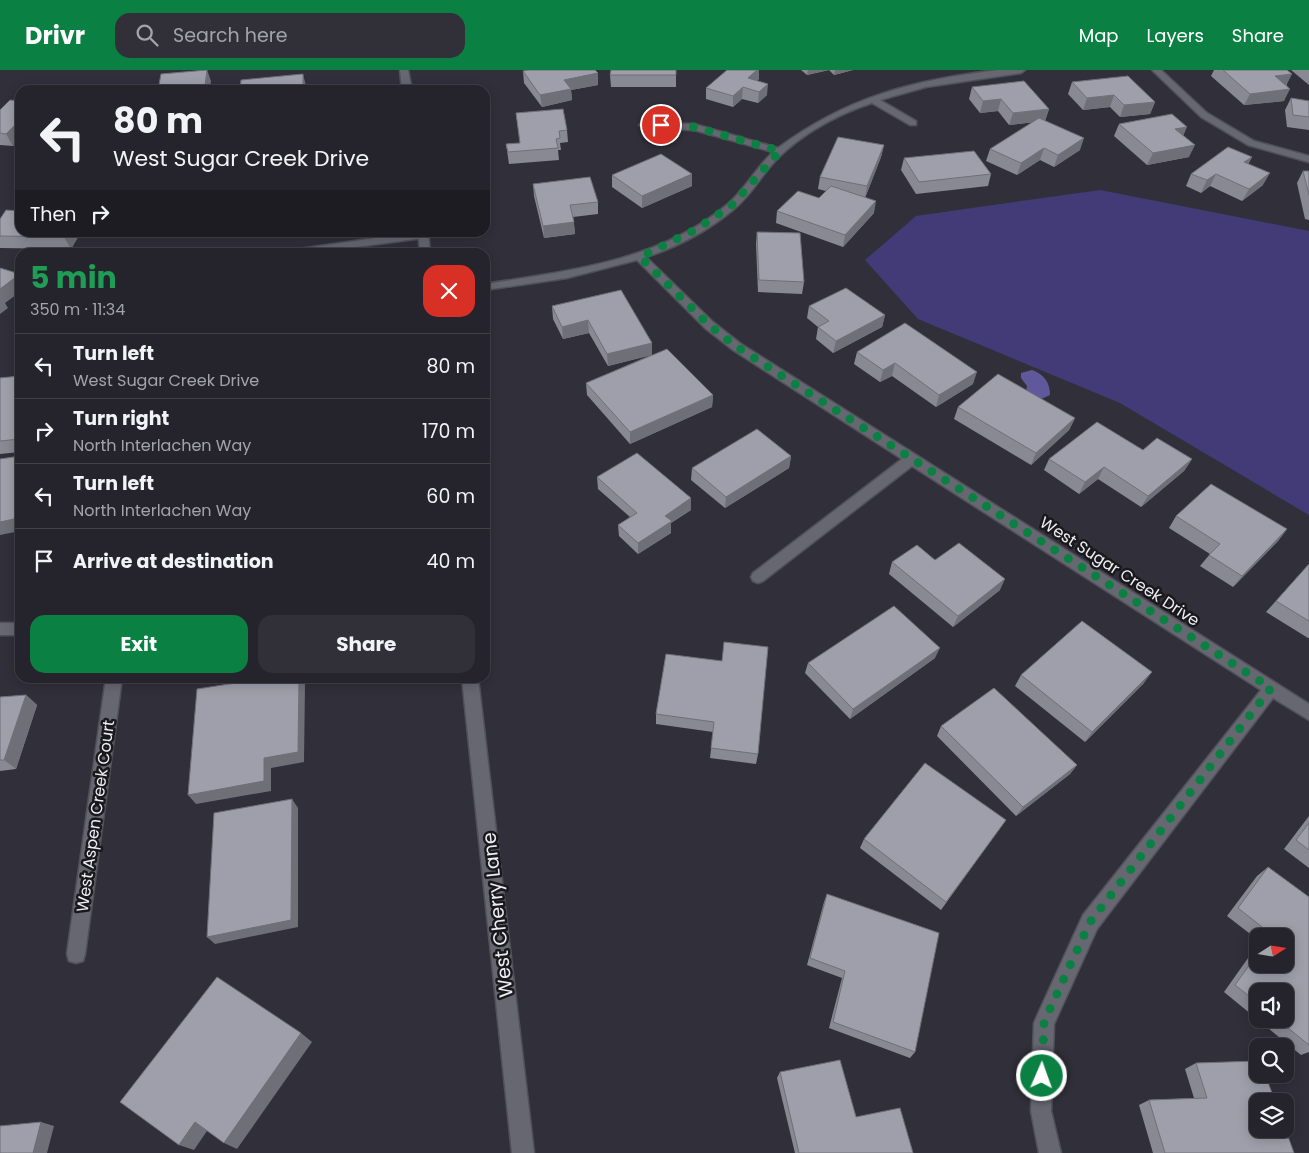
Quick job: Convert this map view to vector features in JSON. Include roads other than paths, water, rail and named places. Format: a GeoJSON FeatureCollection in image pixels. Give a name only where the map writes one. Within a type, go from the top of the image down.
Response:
{"type":"FeatureCollection","features":[{"type":"Feature","properties":{"kind":"street"},"geometry":{"type":"LineString","coordinates":[[404,70],[406,85]]}},
{"type":"Feature","properties":{"kind":"street"},"geometry":{"type":"LineString","coordinates":[[490,286],[576,272],[640,257],[695,230],[731,206],[780,151],[818,123],[871,99],[931,83],[972,75],[1022,70]]}},
{"type":"Feature","properties":{"kind":"street"},"geometry":{"type":"LineString","coordinates":[[1156,70],[1204,115],[1251,144],[1309,159]]}},
{"type":"Feature","properties":{"kind":"street"},"geometry":{"type":"LineString","coordinates":[[871,99],[913,123]]}},
{"type":"Feature","properties":{"kind":"street"},"geometry":{"type":"LineString","coordinates":[[644,125],[694,127],[780,151]]}},
{"type":"Feature","properties":{"kind":"street"},"geometry":{"type":"LineString","coordinates":[[327,248],[402,237]]}},
{"type":"Feature","properties":{"kind":"street","name":"West Sugar Creek Drive"},"geometry":{"type":"LineString","coordinates":[[640,257],[709,325],[737,347],[1309,713]]}},
{"type":"Feature","properties":{"kind":"street"},"geometry":{"type":"LineString","coordinates":[[758,577],[912,459]]}},
{"type":"Feature","properties":{"kind":"street"},"geometry":{"type":"LineString","coordinates":[[0,629],[15,629]]}},
{"type":"Feature","properties":{"kind":"street","name":"West Aspen Creek Court"},"geometry":{"type":"LineString","coordinates":[[76,954],[113,683]]}},
{"type":"Feature","properties":{"kind":"street","name":"West Cherry Lane"},"geometry":{"type":"LineString","coordinates":[[471,683],[523,1153]]}},
{"type":"Feature","properties":{"kind":"street"},"geometry":{"type":"LineString","coordinates":[[1050,1153],[1041,1111],[1044,1022],[1090,922],[1271,688]]}}]}
